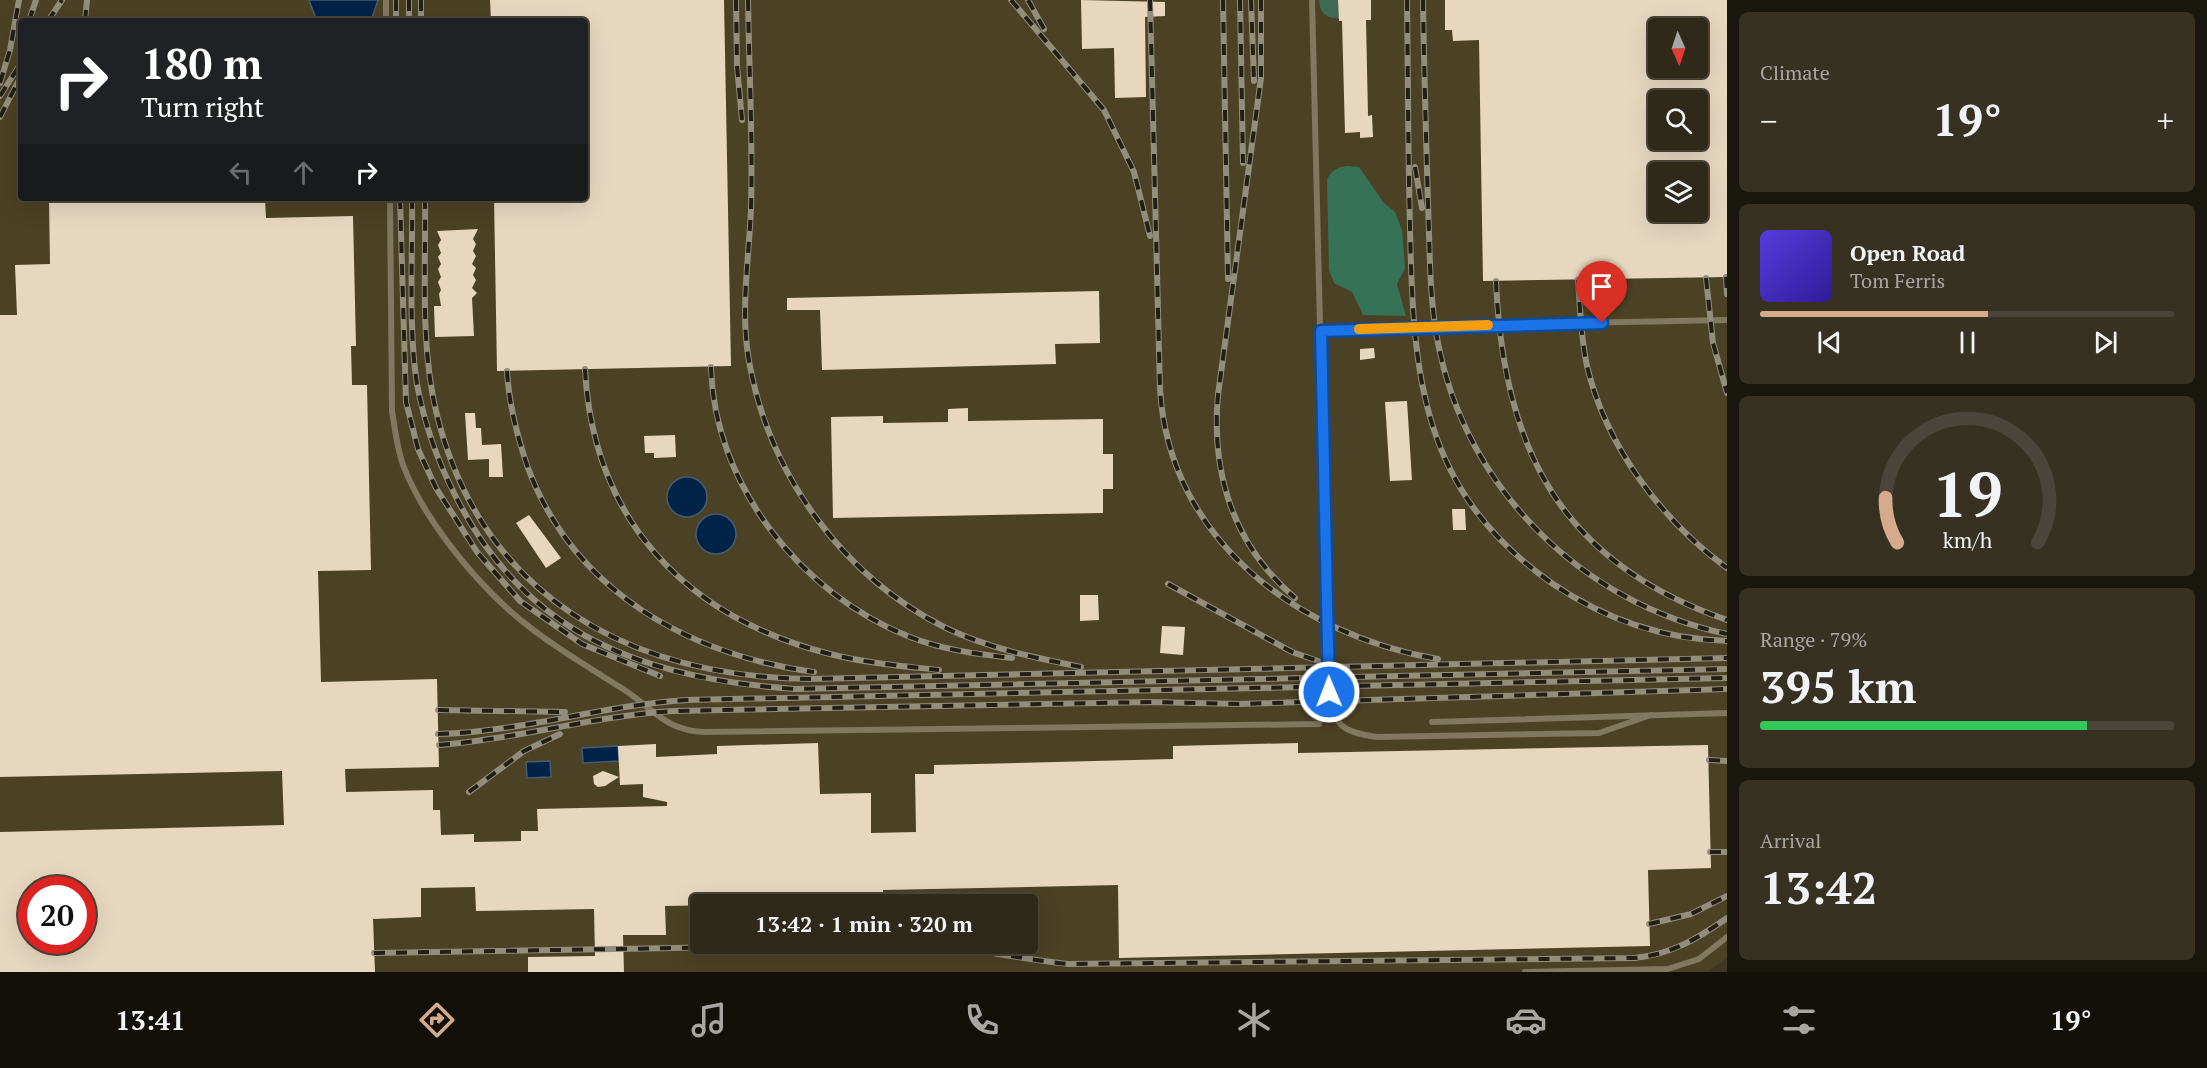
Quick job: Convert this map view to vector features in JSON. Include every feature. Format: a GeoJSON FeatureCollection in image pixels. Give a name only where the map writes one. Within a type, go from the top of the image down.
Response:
{"type":"FeatureCollection","features":[{"type":"Feature","properties":{"kind":"lane"},"geometry":{"type":"LineString","coordinates":[[386,0],[386,18]]}},
{"type":"Feature","properties":{"kind":"lane"},"geometry":{"type":"LineString","coordinates":[[1312,0],[1331,708],[1340,725],[1348,731],[1377,737],[1599,733],[1620,728],[1651,715]]}},
{"type":"Feature","properties":{"kind":"lane"},"geometry":{"type":"LineString","coordinates":[[390,201],[392,411],[398,447],[410,482],[433,520],[465,563],[509,611],[671,725],[680,729],[705,732],[1319,724]]}},
{"type":"Feature","properties":{"kind":"lane"},"geometry":{"type":"LineString","coordinates":[[1321,331],[1424,326],[1727,320]]}},
{"type":"Feature","properties":{"kind":"lane"},"geometry":{"type":"LineString","coordinates":[[1432,722],[1727,713]]}},
{"type":"Feature","properties":{"kind":"lane"},"geometry":{"type":"LineString","coordinates":[[1525,972],[1668,969],[1699,959],[1727,937]]}},
{"type":"Feature","properties":{"kind":"shaded area"},"geometry":{"type":"Polygon","coordinates":[[[0,0],[1727,0],[1727,958],[1707,972],[0,972],[0,0]]]}},
{"type":"Feature","properties":{"kind":"green space"},"geometry":{"type":"Polygon","coordinates":[[[1319,0],[1338,0],[1339,18],[1324,14],[1319,0]]]}},
{"type":"Feature","properties":{"kind":"green space"},"geometry":{"type":"Polygon","coordinates":[[[1348,166],[1359,167],[1384,203],[1395,212],[1402,230],[1405,268],[1397,284],[1406,316],[1363,315],[1352,292],[1334,283],[1329,270],[1327,180],[1335,170],[1348,166]]]}},
{"type":"Feature","properties":{"kind":"water"},"geometry":{"type":"Polygon","coordinates":[[[309,0],[378,0],[372,18],[316,18],[309,0]]]}},
{"type":"Feature","properties":{"kind":"water"},"geometry":{"type":"Polygon","coordinates":[[[687,477],[695,478],[701,483],[706,489],[706,505],[701,511],[695,516],[687,517],[679,516],[673,511],[668,505],[667,497],[668,489],[673,483],[679,478],[687,477]]]}},
{"type":"Feature","properties":{"kind":"water"},"geometry":{"type":"Polygon","coordinates":[[[716,514],[724,515],[730,520],[735,526],[735,542],[730,548],[724,553],[716,554],[708,553],[702,548],[697,542],[696,534],[697,526],[702,520],[708,515],[716,514]]]}},
{"type":"Feature","properties":{"kind":"water"},"geometry":{"type":"Polygon","coordinates":[[[618,746],[619,761],[583,763],[582,748],[618,746]]]}},
{"type":"Feature","properties":{"kind":"water"},"geometry":{"type":"Polygon","coordinates":[[[550,761],[551,777],[527,778],[526,762],[550,761]]]}},
{"type":"Feature","properties":{"kind":"building"},"geometry":{"type":"Polygon","coordinates":[[[490,0],[724,0],[731,366],[497,371],[494,201],[588,201],[588,18],[491,18],[490,0]]]}},
{"type":"Feature","properties":{"kind":"building"},"geometry":{"type":"Polygon","coordinates":[[[1081,0],[1165,2],[1165,16],[1145,17],[1146,97],[1115,98],[1114,48],[1082,49],[1081,0]]]}},
{"type":"Feature","properties":{"kind":"building"},"geometry":{"type":"Polygon","coordinates":[[[1338,0],[1371,0],[1371,20],[1366,20],[1368,116],[1372,115],[1373,137],[1360,138],[1360,132],[1345,133],[1342,21],[1339,21],[1338,0]]]}},
{"type":"Feature","properties":{"kind":"building"},"geometry":{"type":"Polygon","coordinates":[[[1445,0],[1727,0],[1727,277],[1483,281],[1479,40],[1453,41],[1452,30],[1445,30],[1445,0]]]}},
{"type":"Feature","properties":{"kind":"building"},"geometry":{"type":"Polygon","coordinates":[[[49,201],[265,201],[266,218],[353,216],[356,346],[351,346],[352,385],[367,385],[371,570],[318,571],[321,682],[437,679],[439,767],[345,769],[346,792],[433,790],[433,810],[440,810],[441,835],[474,834],[474,842],[521,841],[521,831],[538,831],[537,809],[667,806],[667,802],[643,797],[643,784],[620,785],[618,746],[656,744],[656,757],[717,754],[717,746],[818,743],[820,794],[871,793],[871,833],[916,832],[915,774],[934,774],[934,765],[1173,759],[1173,746],[1298,743],[1298,753],[1708,745],[1711,868],[1648,870],[1650,946],[1119,958],[1118,885],[883,890],[883,894],[690,894],[690,906],[665,906],[666,935],[623,935],[624,972],[528,972],[528,957],[595,956],[594,909],[476,911],[475,887],[421,888],[421,917],[373,919],[375,972],[0,972],[0,832],[284,825],[282,771],[0,777],[0,315],[17,315],[15,265],[50,264],[49,201]]]}},
{"type":"Feature","properties":{"kind":"building"},"geometry":{"type":"Polygon","coordinates":[[[478,229],[473,239],[476,244],[473,251],[476,256],[472,264],[476,268],[473,275],[476,280],[472,288],[477,293],[472,298],[474,336],[435,337],[434,306],[441,306],[439,294],[441,290],[438,282],[441,277],[438,269],[441,264],[438,257],[441,253],[438,245],[441,240],[437,231],[478,229]]]}},
{"type":"Feature","properties":{"kind":"building"},"geometry":{"type":"Polygon","coordinates":[[[1099,291],[1100,343],[1055,344],[1056,364],[822,370],[820,310],[787,310],[787,298],[1099,291]]]}},
{"type":"Feature","properties":{"kind":"building"},"geometry":{"type":"Polygon","coordinates":[[[1374,348],[1375,358],[1360,360],[1360,349],[1374,348]]]}},
{"type":"Feature","properties":{"kind":"building"},"geometry":{"type":"Polygon","coordinates":[[[1407,401],[1412,480],[1390,481],[1385,402],[1407,401]]]}},
{"type":"Feature","properties":{"kind":"building"},"geometry":{"type":"Polygon","coordinates":[[[968,408],[968,421],[1103,419],[1103,454],[1113,454],[1113,489],[1103,489],[1103,513],[833,518],[831,417],[883,416],[883,423],[948,422],[948,409],[968,408]]]}},
{"type":"Feature","properties":{"kind":"building"},"geometry":{"type":"Polygon","coordinates":[[[465,413],[475,413],[476,428],[481,428],[482,445],[501,444],[503,477],[489,477],[489,459],[468,460],[465,413]]]}},
{"type":"Feature","properties":{"kind":"building"},"geometry":{"type":"Polygon","coordinates":[[[675,435],[676,457],[654,458],[654,453],[645,453],[644,436],[675,435]]]}},
{"type":"Feature","properties":{"kind":"building"},"geometry":{"type":"Polygon","coordinates":[[[1452,509],[1465,509],[1466,530],[1453,530],[1452,509]]]}},
{"type":"Feature","properties":{"kind":"building"},"geometry":{"type":"Polygon","coordinates":[[[529,515],[561,558],[546,568],[516,523],[529,515]]]}},
{"type":"Feature","properties":{"kind":"building"},"geometry":{"type":"Polygon","coordinates":[[[1080,595],[1098,595],[1099,620],[1080,621],[1080,595]]]}},
{"type":"Feature","properties":{"kind":"building"},"geometry":{"type":"Polygon","coordinates":[[[1162,626],[1185,627],[1183,655],[1160,653],[1162,626]]]}},
{"type":"Feature","properties":{"kind":"building"},"geometry":{"type":"Polygon","coordinates":[[[603,771],[619,777],[605,786],[598,787],[594,784],[593,776],[603,771]]]}},
{"type":"Feature","properties":{"kind":"railway"},"geometry":{"type":"LineString","coordinates":[[0,83],[10,50],[19,0]]}},
{"type":"Feature","properties":{"kind":"railway"},"geometry":{"type":"LineString","coordinates":[[30,18],[36,0]]}},
{"type":"Feature","properties":{"kind":"railway"},"geometry":{"type":"LineString","coordinates":[[50,18],[62,0]]}},
{"type":"Feature","properties":{"kind":"railway"},"geometry":{"type":"LineString","coordinates":[[85,18],[87,0]]}},
{"type":"Feature","properties":{"kind":"railway"},"geometry":{"type":"LineString","coordinates":[[396,0],[396,18]]}},
{"type":"Feature","properties":{"kind":"railway"},"geometry":{"type":"LineString","coordinates":[[409,0],[409,18]]}},
{"type":"Feature","properties":{"kind":"railway"},"geometry":{"type":"LineString","coordinates":[[421,0],[421,18]]}},
{"type":"Feature","properties":{"kind":"railway"},"geometry":{"type":"LineString","coordinates":[[736,0],[737,66],[742,120]]}},
{"type":"Feature","properties":{"kind":"railway"},"geometry":{"type":"LineString","coordinates":[[748,0],[751,182],[746,342],[759,403],[774,444],[793,482],[816,518],[844,551],[875,581],[909,607],[946,628],[995,647],[1081,667]]}},
{"type":"Feature","properties":{"kind":"railway"},"geometry":{"type":"LineString","coordinates":[[1011,0],[1104,110],[1134,172],[1150,236]]}},
{"type":"Feature","properties":{"kind":"railway"},"geometry":{"type":"LineString","coordinates":[[1028,0],[1044,29]]}},
{"type":"Feature","properties":{"kind":"railway"},"geometry":{"type":"LineString","coordinates":[[1150,0],[1160,389],[1169,443],[1188,492],[1215,534],[1250,572],[1291,603],[1337,628],[1386,647],[1438,659]]}},
{"type":"Feature","properties":{"kind":"railway"},"geometry":{"type":"LineString","coordinates":[[1223,0],[1228,279]]}},
{"type":"Feature","properties":{"kind":"railway"},"geometry":{"type":"LineString","coordinates":[[1240,0],[1243,163]]}},
{"type":"Feature","properties":{"kind":"railway"},"geometry":{"type":"LineString","coordinates":[[1251,0],[1254,81]]}},
{"type":"Feature","properties":{"kind":"railway"},"geometry":{"type":"LineString","coordinates":[[1261,0],[1261,78],[1218,395],[1218,452],[1223,480],[1242,531],[1256,555],[1295,598]]}},
{"type":"Feature","properties":{"kind":"railway"},"geometry":{"type":"LineString","coordinates":[[1407,0],[1410,227],[1415,332],[1421,380],[1433,426],[1450,469],[1475,510],[1509,548],[1553,584],[1573,597],[1614,617],[1658,632],[1727,641]]}},
{"type":"Feature","properties":{"kind":"railway"},"geometry":{"type":"LineString","coordinates":[[1423,0],[1433,308],[1438,343],[1453,396],[1475,446],[1504,491],[1539,532],[1580,567],[1625,596],[1674,619],[1727,634]]}},
{"type":"Feature","properties":{"kind":"railway"},"geometry":{"type":"LineString","coordinates":[[0,96],[18,68]]}},
{"type":"Feature","properties":{"kind":"railway"},"geometry":{"type":"LineString","coordinates":[[0,117],[18,82]]}},
{"type":"Feature","properties":{"kind":"railway"},"geometry":{"type":"LineString","coordinates":[[1415,167],[1422,208]]}},
{"type":"Feature","properties":{"kind":"railway"},"geometry":{"type":"LineString","coordinates":[[400,201],[406,402],[418,449],[436,488],[477,552],[520,601],[582,644],[660,676]]}},
{"type":"Feature","properties":{"kind":"railway"},"geometry":{"type":"LineString","coordinates":[[412,201],[412,316],[417,384],[432,441],[455,495],[484,543],[517,583],[554,616],[595,641],[640,660],[689,674],[740,684],[795,689],[1727,669]]}},
{"type":"Feature","properties":{"kind":"railway"},"geometry":{"type":"LineString","coordinates":[[425,201],[425,305],[431,385],[436,411],[457,476],[488,531],[526,577],[572,614],[624,642],[682,662],[744,674],[810,679],[1727,658]]}},
{"type":"Feature","properties":{"kind":"railway"},"geometry":{"type":"LineString","coordinates":[[1726,277],[1727,294]]}},
{"type":"Feature","properties":{"kind":"railway"},"geometry":{"type":"LineString","coordinates":[[1706,278],[1713,343],[1727,393]]}},
{"type":"Feature","properties":{"kind":"railway"},"geometry":{"type":"LineString","coordinates":[[1578,280],[1587,366],[1608,425],[1639,479],[1659,504],[1703,549],[1727,568]]}},
{"type":"Feature","properties":{"kind":"railway"},"geometry":{"type":"LineString","coordinates":[[1496,281],[1501,341],[1512,397],[1528,447],[1552,492],[1583,532],[1622,567],[1670,596],[1727,620]]}},
{"type":"Feature","properties":{"kind":"railway"},"geometry":{"type":"LineString","coordinates":[[711,367],[716,411],[728,453],[747,493],[771,530],[800,564],[833,593],[870,618],[910,637],[948,648],[1012,658]]}},
{"type":"Feature","properties":{"kind":"railway"},"geometry":{"type":"LineString","coordinates":[[585,369],[592,423],[606,472],[628,516],[656,554],[691,587],[732,615],[778,637],[843,657],[939,670]]}},
{"type":"Feature","properties":{"kind":"railway"},"geometry":{"type":"LineString","coordinates":[[507,371],[520,444],[548,512],[575,550],[606,583],[642,610],[681,633],[723,650],[768,663],[814,672]]}},
{"type":"Feature","properties":{"kind":"railway"},"geometry":{"type":"LineString","coordinates":[[1168,584],[1292,652],[1324,663]]}},
{"type":"Feature","properties":{"kind":"railway"},"geometry":{"type":"LineString","coordinates":[[438,734],[501,729],[624,707],[687,700],[1727,678]]}},
{"type":"Feature","properties":{"kind":"railway"},"geometry":{"type":"LineString","coordinates":[[439,745],[673,711],[1150,702],[1239,704],[1727,689]]}},
{"type":"Feature","properties":{"kind":"railway"},"geometry":{"type":"LineString","coordinates":[[438,710],[565,712]]}},
{"type":"Feature","properties":{"kind":"railway"},"geometry":{"type":"LineString","coordinates":[[469,792],[524,751],[560,734]]}},
{"type":"Feature","properties":{"kind":"railway"},"geometry":{"type":"LineString","coordinates":[[1709,760],[1727,761]]}},
{"type":"Feature","properties":{"kind":"railway"},"geometry":{"type":"LineString","coordinates":[[1710,852],[1727,852]]}},
{"type":"Feature","properties":{"kind":"railway"},"geometry":{"type":"LineString","coordinates":[[1649,924],[1691,914],[1727,896]]}},
{"type":"Feature","properties":{"kind":"railway"},"geometry":{"type":"LineString","coordinates":[[374,953],[920,944],[1068,964],[1635,958],[1661,953],[1684,944],[1727,918]]}},
{"type":"Feature","properties":{"kind":"slow traffic"},"geometry":{"type":"LineString","coordinates":[[1359,329],[1488,325]]}},
{"type":"Feature","properties":{"kind":"route"},"geometry":{"type":"LineString","coordinates":[[1329,692],[1321,331],[1413,326],[1602,323]]}}]}
